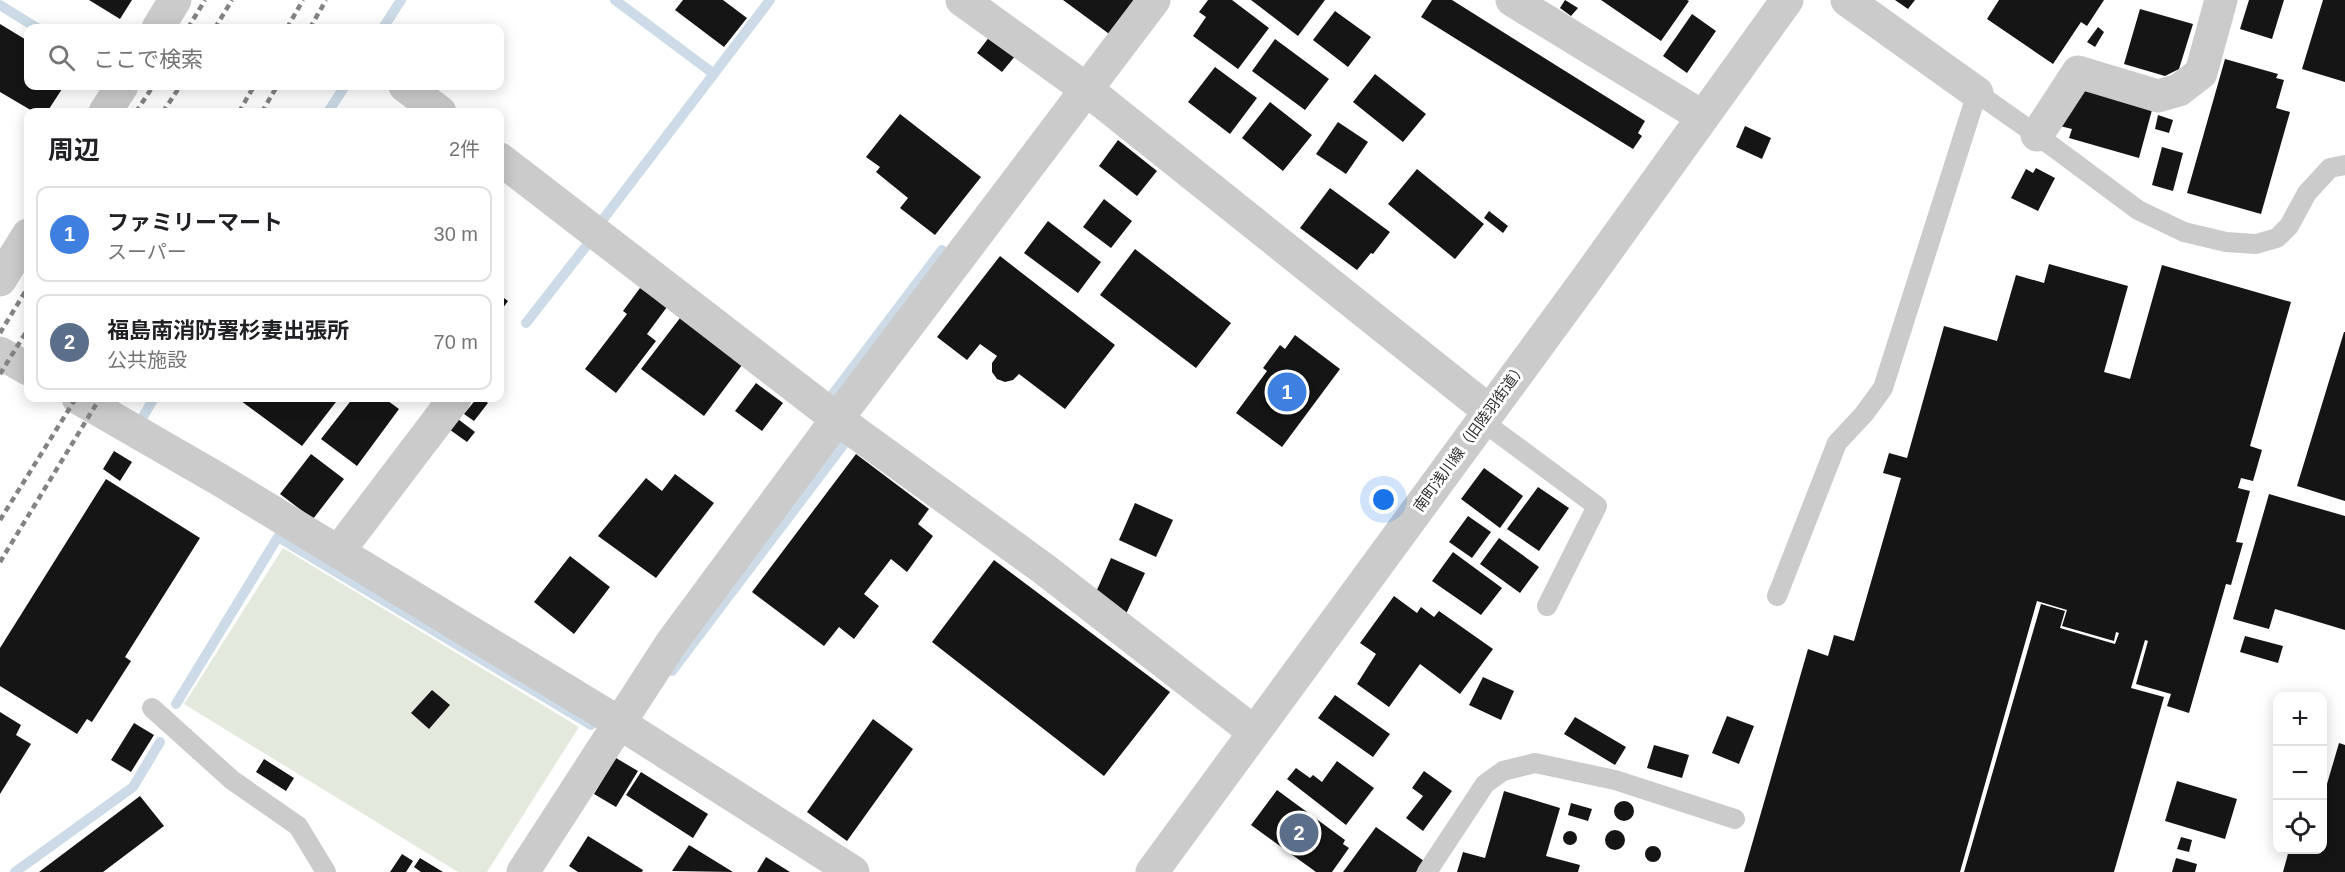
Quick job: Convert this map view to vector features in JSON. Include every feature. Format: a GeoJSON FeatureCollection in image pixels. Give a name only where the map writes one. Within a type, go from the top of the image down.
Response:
{"type":"FeatureCollection","features":[{"type":"Feature","properties":{"kind":"street"},"geometry":{"type":"LineString","coordinates":[[158,24],[160,0]]}},
{"type":"Feature","properties":{"kind":"street"},"geometry":{"type":"LineString","coordinates":[[160,24],[175,0]]}},
{"type":"Feature","properties":{"kind":"street"},"geometry":{"type":"LineString","coordinates":[[962,0],[1086,89],[1486,416]]}},
{"type":"Feature","properties":{"kind":"street"},"geometry":{"type":"LineString","coordinates":[[523,872],[618,722],[672,642],[837,419],[1154,0]]}},
{"type":"Feature","properties":{"kind":"street"},"geometry":{"type":"LineString","coordinates":[[1512,0],[1703,117]]}},
{"type":"Feature","properties":{"kind":"street","name":"南町浅川線（旧陸羽街道）"},"geometry":{"type":"LineString","coordinates":[[1152,872],[1787,0]]}},
{"type":"Feature","properties":{"kind":"street"},"geometry":{"type":"LineString","coordinates":[[1847,0],[1977,93]]}},
{"type":"Feature","properties":{"kind":"street"},"geometry":{"type":"LineString","coordinates":[[2037,135],[2078,72],[2158,96],[2179,90],[2201,73],[2221,0]]}},
{"type":"Feature","properties":{"kind":"street"},"geometry":{"type":"LineString","coordinates":[[108,108],[119,90]]}},
{"type":"Feature","properties":{"kind":"street"},"geometry":{"type":"LineString","coordinates":[[410,90],[435,108]]}},
{"type":"Feature","properties":{"kind":"street"},"geometry":{"type":"LineString","coordinates":[[504,162],[837,419],[1044,568],[1254,732]]}},
{"type":"Feature","properties":{"kind":"street"},"geometry":{"type":"LineString","coordinates":[[0,280],[24,241]]}},
{"type":"Feature","properties":{"kind":"street"},"geometry":{"type":"LineString","coordinates":[[0,353],[24,367]]}},
{"type":"Feature","properties":{"kind":"street"},"geometry":{"type":"LineString","coordinates":[[85,402],[618,722],[853,872]]}},
{"type":"Feature","properties":{"kind":"street"},"geometry":{"type":"LineString","coordinates":[[338,552],[452,402]]}},
{"type":"Feature","properties":{"kind":"lane"},"geometry":{"type":"LineString","coordinates":[[1777,596],[1837,443],[1864,414],[1883,388],[1977,93],[2138,210],[2184,232],[2226,242],[2256,244],[2277,238],[2289,226],[2307,193],[2330,168],[2345,165]]}},
{"type":"Feature","properties":{"kind":"lane"},"geometry":{"type":"LineString","coordinates":[[1486,416],[1598,506],[1547,606]]}},
{"type":"Feature","properties":{"kind":"lane"},"geometry":{"type":"LineString","coordinates":[[152,708],[232,780],[298,826],[326,872]]}},
{"type":"Feature","properties":{"kind":"lane"},"geometry":{"type":"LineString","coordinates":[[1427,872],[1485,784],[1503,771],[1535,763],[1615,780],[1735,819]]}},
{"type":"Feature","properties":{"kind":"shaded area"},"geometry":{"type":"Polygon","coordinates":[[[283,548],[579,727],[487,872],[458,872],[184,704],[283,548]]]}},
{"type":"Feature","properties":{"kind":"building"},"geometry":{"type":"Polygon","coordinates":[[[89,0],[132,0],[120,19],[89,0]]]}},
{"type":"Feature","properties":{"kind":"building"},"geometry":{"type":"Polygon","coordinates":[[[683,0],[723,0],[747,18],[724,47],[675,10],[683,0]]]}},
{"type":"Feature","properties":{"kind":"building"},"geometry":{"type":"Polygon","coordinates":[[[1063,0],[1139,0],[1112,36],[1063,0]]]}},
{"type":"Feature","properties":{"kind":"building"},"geometry":{"type":"Polygon","coordinates":[[[1208,0],[1232,0],[1269,28],[1238,69],[1193,36],[1206,17],[1199,12],[1208,0]]]}},
{"type":"Feature","properties":{"kind":"building"},"geometry":{"type":"Polygon","coordinates":[[[1251,0],[1325,0],[1298,36],[1251,0]]]}},
{"type":"Feature","properties":{"kind":"building"},"geometry":{"type":"Polygon","coordinates":[[[1432,0],[1452,0],[1645,121],[1638,133],[1642,136],[1633,149],[1421,17],[1432,0]]]}},
{"type":"Feature","properties":{"kind":"building"},"geometry":{"type":"Polygon","coordinates":[[[1565,0],[1578,8],[1571,16],[1560,8],[1565,0]]]}},
{"type":"Feature","properties":{"kind":"building"},"geometry":{"type":"Polygon","coordinates":[[[1601,0],[1687,0],[1689,1],[1661,41],[1601,0]]]}},
{"type":"Feature","properties":{"kind":"building"},"geometry":{"type":"Polygon","coordinates":[[[1895,0],[1915,0],[1908,9],[1895,0]]]}},
{"type":"Feature","properties":{"kind":"building"},"geometry":{"type":"Polygon","coordinates":[[[1999,0],[2104,0],[2087,26],[2081,22],[2053,64],[1987,19],[1999,0]]]}},
{"type":"Feature","properties":{"kind":"building"},"geometry":{"type":"Polygon","coordinates":[[[2249,0],[2284,0],[2272,39],[2240,29],[2249,0]]]}},
{"type":"Feature","properties":{"kind":"building"},"geometry":{"type":"Polygon","coordinates":[[[2323,0],[2345,0],[2345,82],[2302,69],[2323,0]]]}},
{"type":"Feature","properties":{"kind":"building"},"geometry":{"type":"Polygon","coordinates":[[[2140,9],[2193,24],[2179,69],[2165,76],[2124,64],[2140,9]]]}},
{"type":"Feature","properties":{"kind":"building"},"geometry":{"type":"Polygon","coordinates":[[[1335,11],[1371,37],[1348,67],[1313,40],[1335,11]]]}},
{"type":"Feature","properties":{"kind":"building"},"geometry":{"type":"Polygon","coordinates":[[[1692,14],[1716,31],[1687,73],[1663,56],[1692,14]]]}},
{"type":"Feature","properties":{"kind":"building"},"geometry":{"type":"Polygon","coordinates":[[[0,24],[24,39],[24,90],[61,90],[50,108],[27,108],[0,92],[0,24]]]}},
{"type":"Feature","properties":{"kind":"building"},"geometry":{"type":"Polygon","coordinates":[[[2098,27],[2104,32],[2095,47],[2087,42],[2098,27]]]}},
{"type":"Feature","properties":{"kind":"building"},"geometry":{"type":"Polygon","coordinates":[[[990,36],[1016,55],[1002,72],[977,53],[990,36]]]}},
{"type":"Feature","properties":{"kind":"building"},"geometry":{"type":"Polygon","coordinates":[[[1275,39],[1329,79],[1305,110],[1252,71],[1275,39]]]}},
{"type":"Feature","properties":{"kind":"building"},"geometry":{"type":"Polygon","coordinates":[[[2225,59],[2278,74],[2276,78],[2284,80],[2276,108],[2290,112],[2261,214],[2187,193],[2225,59]]]}},
{"type":"Feature","properties":{"kind":"building"},"geometry":{"type":"Polygon","coordinates":[[[1215,67],[1257,98],[1230,134],[1188,102],[1215,67]]]}},
{"type":"Feature","properties":{"kind":"building"},"geometry":{"type":"Polygon","coordinates":[[[1375,74],[1426,114],[1403,142],[1353,102],[1375,74]]]}},
{"type":"Feature","properties":{"kind":"building"},"geometry":{"type":"Polygon","coordinates":[[[2083,90],[2152,110],[2139,158],[2069,138],[2072,129],[2060,126],[2083,90]]]}},
{"type":"Feature","properties":{"kind":"building"},"geometry":{"type":"Polygon","coordinates":[[[1270,102],[1312,135],[1283,171],[1242,138],[1270,102]]]}},
{"type":"Feature","properties":{"kind":"building"},"geometry":{"type":"Polygon","coordinates":[[[900,114],[981,177],[935,235],[900,208],[908,198],[876,172],[880,167],[866,157],[900,114]]]}},
{"type":"Feature","properties":{"kind":"building"},"geometry":{"type":"Polygon","coordinates":[[[2158,115],[2173,120],[2169,133],[2155,129],[2158,115]]]}},
{"type":"Feature","properties":{"kind":"building"},"geometry":{"type":"Polygon","coordinates":[[[1338,122],[1368,142],[1346,174],[1316,154],[1338,122]]]}},
{"type":"Feature","properties":{"kind":"building"},"geometry":{"type":"Polygon","coordinates":[[[1745,126],[1771,138],[1762,159],[1736,147],[1745,126]]]}},
{"type":"Feature","properties":{"kind":"building"},"geometry":{"type":"Polygon","coordinates":[[[1118,140],[1157,171],[1137,196],[1099,166],[1118,140]]]}},
{"type":"Feature","properties":{"kind":"building"},"geometry":{"type":"Polygon","coordinates":[[[2162,147],[2183,153],[2173,191],[2152,185],[2162,147]]]}},
{"type":"Feature","properties":{"kind":"building"},"geometry":{"type":"Polygon","coordinates":[[[2036,168],[2055,178],[2038,211],[2011,198],[2026,169],[2033,173],[2036,168]]]}},
{"type":"Feature","properties":{"kind":"building"},"geometry":{"type":"Polygon","coordinates":[[[1417,169],[1484,224],[1455,259],[1388,204],[1417,169]]]}},
{"type":"Feature","properties":{"kind":"building"},"geometry":{"type":"Polygon","coordinates":[[[1330,188],[1390,232],[1357,270],[1300,228],[1330,188]]]}},
{"type":"Feature","properties":{"kind":"building"},"geometry":{"type":"Polygon","coordinates":[[[1104,199],[1132,221],[1111,248],[1083,227],[1104,199]]]}},
{"type":"Feature","properties":{"kind":"building"},"geometry":{"type":"Polygon","coordinates":[[[1489,211],[1508,226],[1503,233],[1484,218],[1489,211]]]}},
{"type":"Feature","properties":{"kind":"building"},"geometry":{"type":"Polygon","coordinates":[[[1048,221],[1101,262],[1078,293],[1024,253],[1048,221]]]}},
{"type":"Feature","properties":{"kind":"building"},"geometry":{"type":"Polygon","coordinates":[[[1135,249],[1231,323],[1196,368],[1100,295],[1135,249]]]}},
{"type":"Feature","properties":{"kind":"building"},"geometry":{"type":"Polygon","coordinates":[[[1000,256],[1115,345],[1065,409],[1019,374],[1013,380],[1005,382],[997,379],[992,372],[992,363],[997,356],[980,344],[967,360],[937,337],[1000,256]]]}},
{"type":"Feature","properties":{"kind":"building"},"geometry":{"type":"Polygon","coordinates":[[[2049,264],[2128,286],[2104,372],[2130,379],[2162,265],[2291,302],[2250,446],[2262,450],[2253,481],[2241,478],[2238,488],[2250,491],[2236,542],[2243,543],[2231,585],[2226,584],[2189,713],[2167,706],[2171,694],[2136,684],[2148,641],[2145,640],[2131,688],[2164,697],[2114,872],[1964,872],[2041,604],[2065,611],[2060,628],[2115,644],[2119,633],[2116,632],[2114,641],[2062,626],[2067,610],[2037,601],[1960,872],[1744,872],[1808,649],[1828,656],[1834,635],[1854,641],[1901,478],[1883,473],[1889,453],[1907,458],[1944,326],[1997,341],[2016,275],[2044,283],[2049,264]]]}},
{"type":"Feature","properties":{"kind":"building"},"geometry":{"type":"Polygon","coordinates":[[[640,288],[667,307],[647,334],[656,341],[616,393],[585,369],[627,314],[623,311],[640,288]]]}},
{"type":"Feature","properties":{"kind":"building"},"geometry":{"type":"Polygon","coordinates":[[[680,318],[742,365],[704,416],[641,369],[680,318]]]}},
{"type":"Feature","properties":{"kind":"building"},"geometry":{"type":"Polygon","coordinates":[[[2345,332],[2345,501],[2297,486],[2345,332]]]}},
{"type":"Feature","properties":{"kind":"building"},"geometry":{"type":"Polygon","coordinates":[[[1295,335],[1340,369],[1282,447],[1236,413],[1267,371],[1263,368],[1280,345],[1285,349],[1295,335]]]}},
{"type":"Feature","properties":{"kind":"building"},"geometry":{"type":"Polygon","coordinates":[[[756,383],[783,403],[762,431],[735,411],[756,383]]]}},
{"type":"Feature","properties":{"kind":"building"},"geometry":{"type":"Polygon","coordinates":[[[242,402],[336,402],[302,446],[242,402]]]}},
{"type":"Feature","properties":{"kind":"building"},"geometry":{"type":"Polygon","coordinates":[[[350,402],[389,402],[399,409],[357,466],[321,439],[350,402]]]}},
{"type":"Feature","properties":{"kind":"building"},"geometry":{"type":"Polygon","coordinates":[[[474,402],[488,403],[474,421],[464,414],[474,402]]]}},
{"type":"Feature","properties":{"kind":"building"},"geometry":{"type":"Polygon","coordinates":[[[454,416],[475,432],[467,442],[446,427],[454,416]]]}},
{"type":"Feature","properties":{"kind":"building"},"geometry":{"type":"Polygon","coordinates":[[[114,451],[132,462],[120,481],[103,469],[114,451]]]}},
{"type":"Feature","properties":{"kind":"building"},"geometry":{"type":"Polygon","coordinates":[[[311,454],[344,479],[313,519],[280,494],[311,454]]]}},
{"type":"Feature","properties":{"kind":"building"},"geometry":{"type":"Polygon","coordinates":[[[856,454],[929,509],[918,524],[933,536],[907,572],[891,559],[864,594],[879,606],[854,639],[839,627],[824,646],[752,592],[856,454]]]}},
{"type":"Feature","properties":{"kind":"building"},"geometry":{"type":"Polygon","coordinates":[[[1484,468],[1523,496],[1500,528],[1461,499],[1484,468]]]}},
{"type":"Feature","properties":{"kind":"building"},"geometry":{"type":"Polygon","coordinates":[[[675,474],[714,503],[656,578],[598,536],[646,478],[662,491],[675,474]]]}},
{"type":"Feature","properties":{"kind":"building"},"geometry":{"type":"Polygon","coordinates":[[[106,479],[200,538],[125,657],[131,661],[92,722],[87,719],[77,734],[0,686],[0,648],[106,479]]]}},
{"type":"Feature","properties":{"kind":"building"},"geometry":{"type":"Polygon","coordinates":[[[1538,487],[1569,508],[1539,551],[1507,529],[1538,487]]]}},
{"type":"Feature","properties":{"kind":"building"},"geometry":{"type":"Polygon","coordinates":[[[2269,494],[2345,516],[2345,630],[2275,609],[2269,629],[2233,619],[2269,494]]]}},
{"type":"Feature","properties":{"kind":"building"},"geometry":{"type":"Polygon","coordinates":[[[1135,503],[1173,520],[1156,557],[1119,540],[1135,503]]]}},
{"type":"Feature","properties":{"kind":"building"},"geometry":{"type":"Polygon","coordinates":[[[1468,516],[1491,532],[1472,558],[1449,542],[1468,516]]]}},
{"type":"Feature","properties":{"kind":"building"},"geometry":{"type":"Polygon","coordinates":[[[1499,538],[1539,567],[1520,593],[1480,564],[1499,538]]]}},
{"type":"Feature","properties":{"kind":"building"},"geometry":{"type":"Polygon","coordinates":[[[1453,552],[1502,588],[1481,615],[1432,581],[1453,552]]]}},
{"type":"Feature","properties":{"kind":"building"},"geometry":{"type":"Polygon","coordinates":[[[570,556],[610,587],[574,634],[534,602],[570,556]]]}},
{"type":"Feature","properties":{"kind":"building"},"geometry":{"type":"Polygon","coordinates":[[[1111,558],[1145,573],[1126,614],[1093,599],[1111,558]]]}},
{"type":"Feature","properties":{"kind":"building"},"geometry":{"type":"Polygon","coordinates":[[[994,560],[1170,692],[1104,776],[932,642],[994,560]]]}},
{"type":"Feature","properties":{"kind":"building"},"geometry":{"type":"Polygon","coordinates":[[[1394,596],[1417,613],[1421,607],[1434,617],[1439,611],[1493,649],[1460,694],[1420,664],[1389,707],[1357,684],[1376,654],[1360,643],[1394,596]]]}},
{"type":"Feature","properties":{"kind":"building"},"geometry":{"type":"Polygon","coordinates":[[[2245,636],[2283,646],[2278,663],[2240,652],[2245,636]]]}},
{"type":"Feature","properties":{"kind":"building"},"geometry":{"type":"Polygon","coordinates":[[[1483,677],[1514,691],[1501,720],[1469,705],[1483,677]]]}},
{"type":"Feature","properties":{"kind":"building"},"geometry":{"type":"Polygon","coordinates":[[[432,690],[450,705],[429,729],[411,713],[432,690]]]}},
{"type":"Feature","properties":{"kind":"building"},"geometry":{"type":"Polygon","coordinates":[[[1335,695],[1390,734],[1373,757],[1318,718],[1335,695]]]}},
{"type":"Feature","properties":{"kind":"building"},"geometry":{"type":"Polygon","coordinates":[[[0,712],[21,725],[16,735],[31,744],[0,794],[0,712]]]}},
{"type":"Feature","properties":{"kind":"building"},"geometry":{"type":"Polygon","coordinates":[[[1727,716],[1754,726],[1739,764],[1712,753],[1727,716]]]}},
{"type":"Feature","properties":{"kind":"building"},"geometry":{"type":"Polygon","coordinates":[[[1575,717],[1626,747],[1615,765],[1564,734],[1575,717]]]}},
{"type":"Feature","properties":{"kind":"building"},"geometry":{"type":"Polygon","coordinates":[[[873,719],[913,749],[847,841],[807,812],[873,719]]]}},
{"type":"Feature","properties":{"kind":"building"},"geometry":{"type":"Polygon","coordinates":[[[134,723],[154,735],[131,772],[111,760],[134,723]]]}},
{"type":"Feature","properties":{"kind":"building"},"geometry":{"type":"Polygon","coordinates":[[[2339,743],[2345,745],[2345,872],[2283,872],[2288,854],[2327,854],[2327,784],[2339,743]]]}},
{"type":"Feature","properties":{"kind":"building"},"geometry":{"type":"Polygon","coordinates":[[[1654,745],[1689,755],[1682,778],[1647,768],[1654,745]]]}},
{"type":"Feature","properties":{"kind":"building"},"geometry":{"type":"Polygon","coordinates":[[[616,758],[638,771],[616,807],[594,794],[616,758]]]}},
{"type":"Feature","properties":{"kind":"building"},"geometry":{"type":"Polygon","coordinates":[[[264,759],[294,778],[286,791],[256,772],[264,759]]]}},
{"type":"Feature","properties":{"kind":"building"},"geometry":{"type":"Polygon","coordinates":[[[1337,761],[1374,788],[1346,825],[1287,779],[1296,768],[1310,778],[1313,775],[1322,782],[1337,761]]]}},
{"type":"Feature","properties":{"kind":"building"},"geometry":{"type":"Polygon","coordinates":[[[1424,771],[1452,791],[1423,831],[1406,818],[1423,796],[1412,788],[1424,771]]]}},
{"type":"Feature","properties":{"kind":"building"},"geometry":{"type":"Polygon","coordinates":[[[641,772],[708,814],[693,838],[626,795],[641,772]]]}},
{"type":"Feature","properties":{"kind":"building"},"geometry":{"type":"Polygon","coordinates":[[[2177,781],[2237,799],[2225,839],[2165,821],[2177,781]]]}},
{"type":"Feature","properties":{"kind":"building"},"geometry":{"type":"Polygon","coordinates":[[[1277,790],[1345,840],[1343,844],[1349,848],[1332,872],[1316,872],[1251,825],[1277,790]]]}},
{"type":"Feature","properties":{"kind":"building"},"geometry":{"type":"Polygon","coordinates":[[[1504,791],[1560,808],[1546,856],[1580,865],[1578,872],[1457,872],[1463,852],[1485,858],[1504,791]]]}},
{"type":"Feature","properties":{"kind":"building"},"geometry":{"type":"Polygon","coordinates":[[[140,796],[164,826],[103,872],[39,872],[140,796]]]}},
{"type":"Feature","properties":{"kind":"building"},"geometry":{"type":"Polygon","coordinates":[[[1624,801],[1631,804],[1634,811],[1631,818],[1624,821],[1617,818],[1614,811],[1617,804],[1624,801]]]}},
{"type":"Feature","properties":{"kind":"building"},"geometry":{"type":"Polygon","coordinates":[[[1571,803],[1592,809],[1588,821],[1568,815],[1571,803]]]}},
{"type":"Feature","properties":{"kind":"building"},"geometry":{"type":"Polygon","coordinates":[[[1376,827],[1424,861],[1416,872],[1343,872],[1376,827]]]}},
{"type":"Feature","properties":{"kind":"building"},"geometry":{"type":"Polygon","coordinates":[[[1611,830],[1619,830],[1625,836],[1625,844],[1619,850],[1611,850],[1605,844],[1605,836],[1611,830]]]}},
{"type":"Feature","properties":{"kind":"building"},"geometry":{"type":"Polygon","coordinates":[[[1567,831],[1573,831],[1577,838],[1573,845],[1567,845],[1563,841],[1563,835],[1567,831]]]}},
{"type":"Feature","properties":{"kind":"building"},"geometry":{"type":"Polygon","coordinates":[[[588,836],[643,870],[642,872],[578,872],[569,866],[588,836]]]}},
{"type":"Feature","properties":{"kind":"building"},"geometry":{"type":"Polygon","coordinates":[[[2181,837],[2192,840],[2189,852],[2177,849],[2181,837]]]}},
{"type":"Feature","properties":{"kind":"building"},"geometry":{"type":"Polygon","coordinates":[[[689,845],[733,872],[672,871],[689,845]]]}},
{"type":"Feature","properties":{"kind":"building"},"geometry":{"type":"Polygon","coordinates":[[[1650,846],[1656,846],[1661,854],[1659,860],[1650,862],[1645,857],[1645,851],[1650,846]]]}},
{"type":"Feature","properties":{"kind":"building"},"geometry":{"type":"Polygon","coordinates":[[[402,854],[413,861],[406,872],[390,872],[402,854]]]}},
{"type":"Feature","properties":{"kind":"building"},"geometry":{"type":"Polygon","coordinates":[[[766,857],[790,872],[757,872],[766,857]]]}},
{"type":"Feature","properties":{"kind":"building"},"geometry":{"type":"Polygon","coordinates":[[[420,858],[443,872],[421,872],[414,867],[420,858]]]}},
{"type":"Feature","properties":{"kind":"building"},"geometry":{"type":"Polygon","coordinates":[[[2176,858],[2197,864],[2195,872],[2172,872],[2176,858]]]}},
{"type":"Feature","properties":{"kind":"waterway"},"geometry":{"type":"LineString","coordinates":[[386,24],[401,0]]}},
{"type":"Feature","properties":{"kind":"waterway"},"geometry":{"type":"LineString","coordinates":[[615,0],[714,74]]}},
{"type":"Feature","properties":{"kind":"waterway"},"geometry":{"type":"LineString","coordinates":[[598,226],[770,0]]}},
{"type":"Feature","properties":{"kind":"waterway"},"geometry":{"type":"LineString","coordinates":[[0,5],[31,24]]}},
{"type":"Feature","properties":{"kind":"waterway"},"geometry":{"type":"LineString","coordinates":[[331,108],[342,90]]}},
{"type":"Feature","properties":{"kind":"waterway"},"geometry":{"type":"LineString","coordinates":[[526,323],[587,245]]}},
{"type":"Feature","properties":{"kind":"waterway"},"geometry":{"type":"LineString","coordinates":[[826,403],[942,250]]}},
{"type":"Feature","properties":{"kind":"waterway"},"geometry":{"type":"LineString","coordinates":[[141,420],[152,402]]}},
{"type":"Feature","properties":{"kind":"waterway"},"geometry":{"type":"LineString","coordinates":[[672,671],[844,444]]}},
{"type":"Feature","properties":{"kind":"waterway"},"geometry":{"type":"LineString","coordinates":[[176,704],[278,537],[591,725]]}},
{"type":"Feature","properties":{"kind":"waterway"},"geometry":{"type":"LineString","coordinates":[[15,872],[133,787],[160,742]]}},
{"type":"Feature","properties":{"kind":"railway"},"geometry":{"type":"LineString","coordinates":[[190,24],[205,0]]}},
{"type":"Feature","properties":{"kind":"railway"},"geometry":{"type":"LineString","coordinates":[[217,24],[232,0]]}},
{"type":"Feature","properties":{"kind":"railway"},"geometry":{"type":"LineString","coordinates":[[289,24],[303,0]]}},
{"type":"Feature","properties":{"kind":"railway"},"geometry":{"type":"LineString","coordinates":[[312,24],[326,0]]}},
{"type":"Feature","properties":{"kind":"railway"},"geometry":{"type":"LineString","coordinates":[[139,108],[150,90]]}},
{"type":"Feature","properties":{"kind":"railway"},"geometry":{"type":"LineString","coordinates":[[166,108],[177,90]]}},
{"type":"Feature","properties":{"kind":"railway"},"geometry":{"type":"LineString","coordinates":[[241,108],[252,90]]}},
{"type":"Feature","properties":{"kind":"railway"},"geometry":{"type":"LineString","coordinates":[[264,108],[275,90]]}},
{"type":"Feature","properties":{"kind":"railway"},"geometry":{"type":"LineString","coordinates":[[0,333],[24,294]]}},
{"type":"Feature","properties":{"kind":"railway"},"geometry":{"type":"LineString","coordinates":[[0,374],[24,335]]}},
{"type":"Feature","properties":{"kind":"railway"},"geometry":{"type":"LineString","coordinates":[[0,520],[74,402]]}},
{"type":"Feature","properties":{"kind":"railway"},"geometry":{"type":"LineString","coordinates":[[0,562],[98,402]]}},
{"type":"Feature","properties":{"kind":"place","name":"ファミリーマート"},"geometry":{"type":"Point","coordinates":[1287,392]}},
{"type":"Feature","properties":{"kind":"place","name":"福島南消防署杉妻出張所"},"geometry":{"type":"Point","coordinates":[1299,833]}}]}
